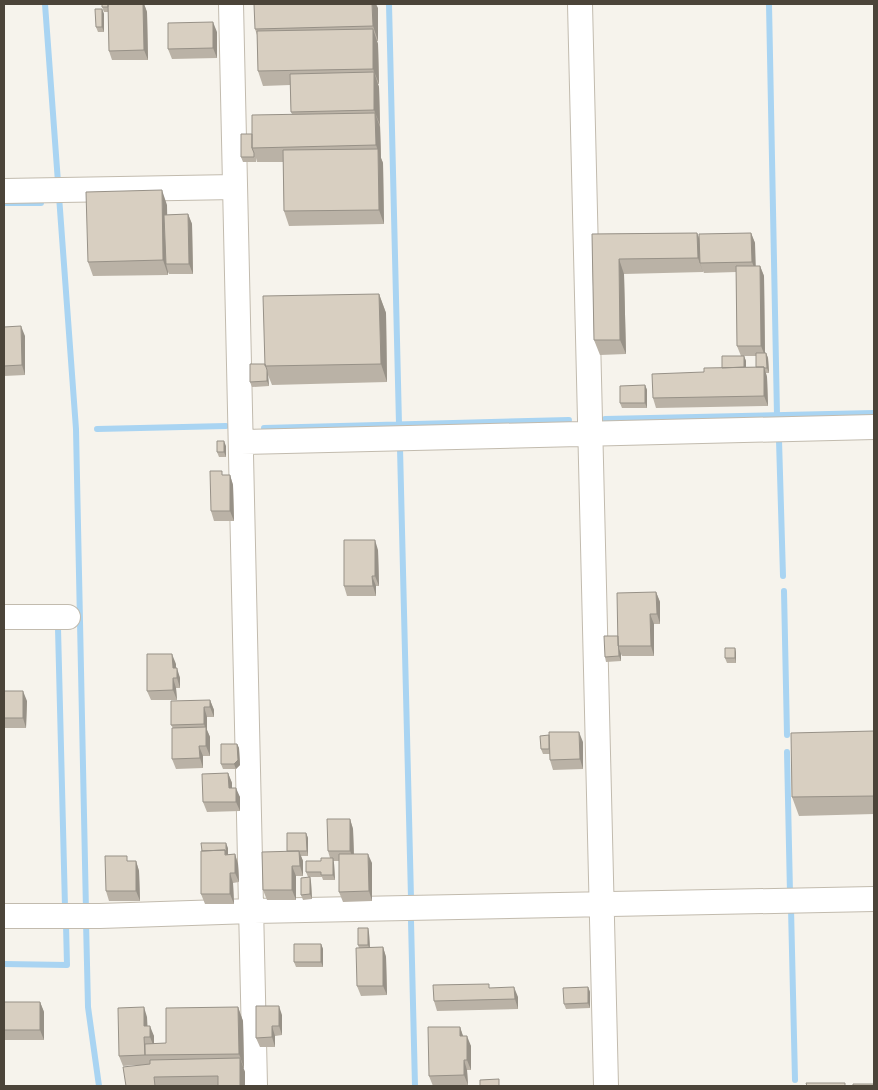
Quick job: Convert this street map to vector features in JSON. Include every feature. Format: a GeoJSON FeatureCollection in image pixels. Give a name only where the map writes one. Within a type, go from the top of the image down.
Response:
{"type":"FeatureCollection","features":[{"type":"Feature","properties":{"kind":"street"},"geometry":{"type":"LineString","coordinates":[[231,4],[255,1086]]}},
{"type":"Feature","properties":{"kind":"street"},"geometry":{"type":"LineString","coordinates":[[580,4],[606,1086]]}},
{"type":"Feature","properties":{"kind":"street"},"geometry":{"type":"LineString","coordinates":[[4,191],[235,187]]}},
{"type":"Feature","properties":{"kind":"street"},"geometry":{"type":"LineString","coordinates":[[241,442],[874,426]]}},
{"type":"Feature","properties":{"kind":"street"},"geometry":{"type":"LineString","coordinates":[[4,617],[68,618]]}},
{"type":"Feature","properties":{"kind":"street"},"geometry":{"type":"LineString","coordinates":[[4,916],[90,916],[874,898]]}},
{"type":"Feature","properties":{"kind":"building"},"geometry":{"type":"Polygon","coordinates":[[[102,4],[108,4],[108,7],[102,7],[102,4]]]}},
{"type":"Feature","properties":{"kind":"building"},"geometry":{"type":"Polygon","coordinates":[[[108,4],[143,4],[144,50],[109,51],[108,4]]]}},
{"type":"Feature","properties":{"kind":"building"},"geometry":{"type":"Polygon","coordinates":[[[254,4],[372,4],[373,26],[255,29],[254,4]]]}},
{"type":"Feature","properties":{"kind":"building"},"geometry":{"type":"Polygon","coordinates":[[[95,9],[102,9],[102,27],[96,27],[95,9]]]}},
{"type":"Feature","properties":{"kind":"building"},"geometry":{"type":"Polygon","coordinates":[[[213,22],[213,48],[168,49],[168,23],[213,22]]]}},
{"type":"Feature","properties":{"kind":"building"},"geometry":{"type":"Polygon","coordinates":[[[373,29],[373,69],[258,71],[257,31],[373,29]]]}},
{"type":"Feature","properties":{"kind":"building"},"geometry":{"type":"Polygon","coordinates":[[[374,72],[374,110],[291,112],[290,74],[374,72]]]}},
{"type":"Feature","properties":{"kind":"building"},"geometry":{"type":"Polygon","coordinates":[[[375,113],[376,145],[252,148],[252,115],[375,113]]]}},
{"type":"Feature","properties":{"kind":"building"},"geometry":{"type":"Polygon","coordinates":[[[241,134],[252,134],[254,157],[241,157],[241,134]]]}},
{"type":"Feature","properties":{"kind":"building"},"geometry":{"type":"Polygon","coordinates":[[[378,149],[379,210],[284,211],[283,150],[378,149]]]}},
{"type":"Feature","properties":{"kind":"building"},"geometry":{"type":"Polygon","coordinates":[[[162,190],[163,260],[88,262],[86,192],[162,190]]]}},
{"type":"Feature","properties":{"kind":"building"},"geometry":{"type":"Polygon","coordinates":[[[188,214],[189,264],[166,264],[164,215],[188,214]]]}},
{"type":"Feature","properties":{"kind":"building"},"geometry":{"type":"Polygon","coordinates":[[[697,233],[698,258],[619,259],[620,340],[594,340],[592,234],[697,233]]]}},
{"type":"Feature","properties":{"kind":"building"},"geometry":{"type":"Polygon","coordinates":[[[751,233],[752,262],[700,263],[699,234],[751,233]]]}},
{"type":"Feature","properties":{"kind":"building"},"geometry":{"type":"Polygon","coordinates":[[[736,266],[760,266],[761,346],[737,346],[736,266]]]}},
{"type":"Feature","properties":{"kind":"building"},"geometry":{"type":"Polygon","coordinates":[[[379,294],[381,364],[265,366],[263,296],[379,294]]]}},
{"type":"Feature","properties":{"kind":"building"},"geometry":{"type":"Polygon","coordinates":[[[21,326],[22,365],[4,366],[4,327],[21,326]]]}},
{"type":"Feature","properties":{"kind":"building"},"geometry":{"type":"Polygon","coordinates":[[[756,353],[766,353],[767,368],[756,367],[756,353]]]}},
{"type":"Feature","properties":{"kind":"building"},"geometry":{"type":"Polygon","coordinates":[[[722,356],[744,356],[744,367],[722,368],[722,356]]]}},
{"type":"Feature","properties":{"kind":"building"},"geometry":{"type":"Polygon","coordinates":[[[250,364],[265,364],[267,381],[250,382],[250,364]]]}},
{"type":"Feature","properties":{"kind":"building"},"geometry":{"type":"Polygon","coordinates":[[[764,367],[764,396],[653,398],[652,374],[704,372],[704,368],[764,367]]]}},
{"type":"Feature","properties":{"kind":"building"},"geometry":{"type":"Polygon","coordinates":[[[645,385],[645,403],[620,403],[620,386],[645,385]]]}},
{"type":"Feature","properties":{"kind":"building"},"geometry":{"type":"Polygon","coordinates":[[[217,441],[224,441],[224,452],[217,452],[217,441]]]}},
{"type":"Feature","properties":{"kind":"building"},"geometry":{"type":"Polygon","coordinates":[[[210,471],[222,471],[222,475],[230,475],[230,511],[211,511],[210,471]]]}},
{"type":"Feature","properties":{"kind":"building"},"geometry":{"type":"Polygon","coordinates":[[[344,540],[375,540],[375,576],[372,576],[373,586],[344,586],[344,540]]]}},
{"type":"Feature","properties":{"kind":"building"},"geometry":{"type":"Polygon","coordinates":[[[656,592],[657,614],[650,614],[651,646],[618,646],[617,593],[656,592]]]}},
{"type":"Feature","properties":{"kind":"building"},"geometry":{"type":"Polygon","coordinates":[[[604,636],[618,636],[619,656],[605,657],[604,636]]]}},
{"type":"Feature","properties":{"kind":"building"},"geometry":{"type":"Polygon","coordinates":[[[725,648],[735,648],[735,658],[725,658],[725,648]]]}},
{"type":"Feature","properties":{"kind":"building"},"geometry":{"type":"Polygon","coordinates":[[[147,654],[172,654],[173,668],[177,668],[177,678],[173,678],[173,690],[147,691],[147,654]]]}},
{"type":"Feature","properties":{"kind":"building"},"geometry":{"type":"Polygon","coordinates":[[[4,691],[23,691],[23,718],[4,718],[4,691]]]}},
{"type":"Feature","properties":{"kind":"building"},"geometry":{"type":"Polygon","coordinates":[[[210,700],[210,707],[204,707],[204,724],[171,725],[171,701],[210,700]]]}},
{"type":"Feature","properties":{"kind":"building"},"geometry":{"type":"Polygon","coordinates":[[[206,727],[206,746],[199,746],[200,758],[172,759],[172,728],[206,727]]]}},
{"type":"Feature","properties":{"kind":"building"},"geometry":{"type":"Polygon","coordinates":[[[874,731],[874,796],[792,797],[791,733],[874,731]]]}},
{"type":"Feature","properties":{"kind":"building"},"geometry":{"type":"Polygon","coordinates":[[[549,732],[579,732],[580,759],[550,760],[549,732]]]}},
{"type":"Feature","properties":{"kind":"building"},"geometry":{"type":"Polygon","coordinates":[[[549,735],[549,749],[541,749],[540,736],[549,735]]]}},
{"type":"Feature","properties":{"kind":"building"},"geometry":{"type":"Polygon","coordinates":[[[221,744],[237,744],[238,760],[234,764],[221,764],[221,744]]]}},
{"type":"Feature","properties":{"kind":"building"},"geometry":{"type":"Polygon","coordinates":[[[228,773],[229,788],[236,788],[236,802],[203,802],[202,774],[228,773]]]}},
{"type":"Feature","properties":{"kind":"building"},"geometry":{"type":"Polygon","coordinates":[[[327,819],[350,819],[350,851],[328,851],[327,819]]]}},
{"type":"Feature","properties":{"kind":"building"},"geometry":{"type":"Polygon","coordinates":[[[287,833],[306,833],[307,851],[287,851],[287,833]]]}},
{"type":"Feature","properties":{"kind":"building"},"geometry":{"type":"Polygon","coordinates":[[[201,843],[226,843],[226,854],[225,850],[202,851],[201,843]]]}},
{"type":"Feature","properties":{"kind":"building"},"geometry":{"type":"Polygon","coordinates":[[[225,850],[225,855],[235,854],[235,873],[230,873],[230,894],[201,894],[201,851],[225,850]]]}},
{"type":"Feature","properties":{"kind":"building"},"geometry":{"type":"Polygon","coordinates":[[[299,851],[300,866],[292,866],[292,890],[263,890],[262,852],[299,851]]]}},
{"type":"Feature","properties":{"kind":"building"},"geometry":{"type":"Polygon","coordinates":[[[339,854],[368,854],[369,891],[339,892],[339,854]]]}},
{"type":"Feature","properties":{"kind":"building"},"geometry":{"type":"Polygon","coordinates":[[[105,856],[127,856],[127,861],[136,861],[136,891],[106,891],[105,856]]]}},
{"type":"Feature","properties":{"kind":"building"},"geometry":{"type":"Polygon","coordinates":[[[321,858],[333,858],[333,875],[321,875],[321,872],[306,872],[306,861],[321,861],[321,858]]]}},
{"type":"Feature","properties":{"kind":"building"},"geometry":{"type":"Polygon","coordinates":[[[310,877],[310,894],[301,895],[301,878],[310,877]]]}},
{"type":"Feature","properties":{"kind":"building"},"geometry":{"type":"Polygon","coordinates":[[[358,928],[368,928],[368,945],[358,945],[358,928]]]}},
{"type":"Feature","properties":{"kind":"building"},"geometry":{"type":"Polygon","coordinates":[[[294,944],[321,944],[321,962],[294,962],[294,944]]]}},
{"type":"Feature","properties":{"kind":"building"},"geometry":{"type":"Polygon","coordinates":[[[383,947],[383,986],[357,986],[356,948],[383,947]]]}},
{"type":"Feature","properties":{"kind":"building"},"geometry":{"type":"Polygon","coordinates":[[[489,984],[489,988],[514,987],[515,999],[434,1001],[433,985],[489,984]]]}},
{"type":"Feature","properties":{"kind":"building"},"geometry":{"type":"Polygon","coordinates":[[[588,987],[588,1003],[564,1004],[563,988],[588,987]]]}},
{"type":"Feature","properties":{"kind":"building"},"geometry":{"type":"Polygon","coordinates":[[[4,1002],[40,1002],[40,1030],[4,1030],[4,1002]]]}},
{"type":"Feature","properties":{"kind":"building"},"geometry":{"type":"Polygon","coordinates":[[[256,1006],[279,1006],[279,1026],[272,1026],[272,1037],[256,1038],[256,1006]]]}},
{"type":"Feature","properties":{"kind":"building"},"geometry":{"type":"Polygon","coordinates":[[[144,1007],[144,1026],[150,1026],[150,1037],[144,1037],[145,1055],[119,1056],[118,1008],[144,1007]]]}},
{"type":"Feature","properties":{"kind":"building"},"geometry":{"type":"Polygon","coordinates":[[[238,1007],[239,1054],[145,1055],[145,1044],[166,1043],[166,1008],[238,1007]]]}},
{"type":"Feature","properties":{"kind":"building"},"geometry":{"type":"Polygon","coordinates":[[[428,1027],[460,1027],[460,1036],[467,1036],[467,1060],[464,1060],[464,1075],[429,1076],[428,1027]]]}},
{"type":"Feature","properties":{"kind":"building"},"geometry":{"type":"Polygon","coordinates":[[[240,1058],[240,1086],[218,1086],[218,1076],[154,1077],[155,1086],[126,1086],[123,1067],[150,1064],[150,1060],[240,1058]]]}},
{"type":"Feature","properties":{"kind":"building"},"geometry":{"type":"Polygon","coordinates":[[[499,1079],[499,1086],[480,1086],[480,1080],[499,1079]]]}},
{"type":"Feature","properties":{"kind":"building"},"geometry":{"type":"Polygon","coordinates":[[[806,1083],[845,1083],[845,1086],[807,1086],[806,1083]]]}},
{"type":"Feature","properties":{"kind":"building"},"geometry":{"type":"Polygon","coordinates":[[[853,1084],[874,1084],[874,1086],[853,1086],[853,1084]]]}},
{"type":"Feature","properties":{"kind":"waterway"},"geometry":{"type":"LineString","coordinates":[[45,4],[76,429],[86,911]]}},
{"type":"Feature","properties":{"kind":"waterway"},"geometry":{"type":"LineString","coordinates":[[389,4],[399,424]]}},
{"type":"Feature","properties":{"kind":"waterway"},"geometry":{"type":"LineString","coordinates":[[769,4],[777,415]]}},
{"type":"Feature","properties":{"kind":"waterway"},"geometry":{"type":"LineString","coordinates":[[4,203],[41,203]]}},
{"type":"Feature","properties":{"kind":"waterway"},"geometry":{"type":"LineString","coordinates":[[605,419],[874,413]]}},
{"type":"Feature","properties":{"kind":"waterway"},"geometry":{"type":"LineString","coordinates":[[264,428],[569,420]]}},
{"type":"Feature","properties":{"kind":"waterway"},"geometry":{"type":"LineString","coordinates":[[97,429],[226,426]]}},
{"type":"Feature","properties":{"kind":"waterway"},"geometry":{"type":"LineString","coordinates":[[779,440],[783,576]]}},
{"type":"Feature","properties":{"kind":"waterway"},"geometry":{"type":"LineString","coordinates":[[400,448],[411,898]]}},
{"type":"Feature","properties":{"kind":"waterway"},"geometry":{"type":"LineString","coordinates":[[784,591],[787,735]]}},
{"type":"Feature","properties":{"kind":"waterway"},"geometry":{"type":"LineString","coordinates":[[58,628],[65,907]]}},
{"type":"Feature","properties":{"kind":"waterway"},"geometry":{"type":"LineString","coordinates":[[787,752],[790,893]]}},
{"type":"Feature","properties":{"kind":"waterway"},"geometry":{"type":"LineString","coordinates":[[791,908],[795,1080]]}},
{"type":"Feature","properties":{"kind":"waterway"},"geometry":{"type":"LineString","coordinates":[[86,921],[88,1007],[99,1086]]}},
{"type":"Feature","properties":{"kind":"waterway"},"geometry":{"type":"LineString","coordinates":[[411,921],[415,1086]]}},
{"type":"Feature","properties":{"kind":"waterway"},"geometry":{"type":"LineString","coordinates":[[4,964],[67,965],[66,924]]}}]}
